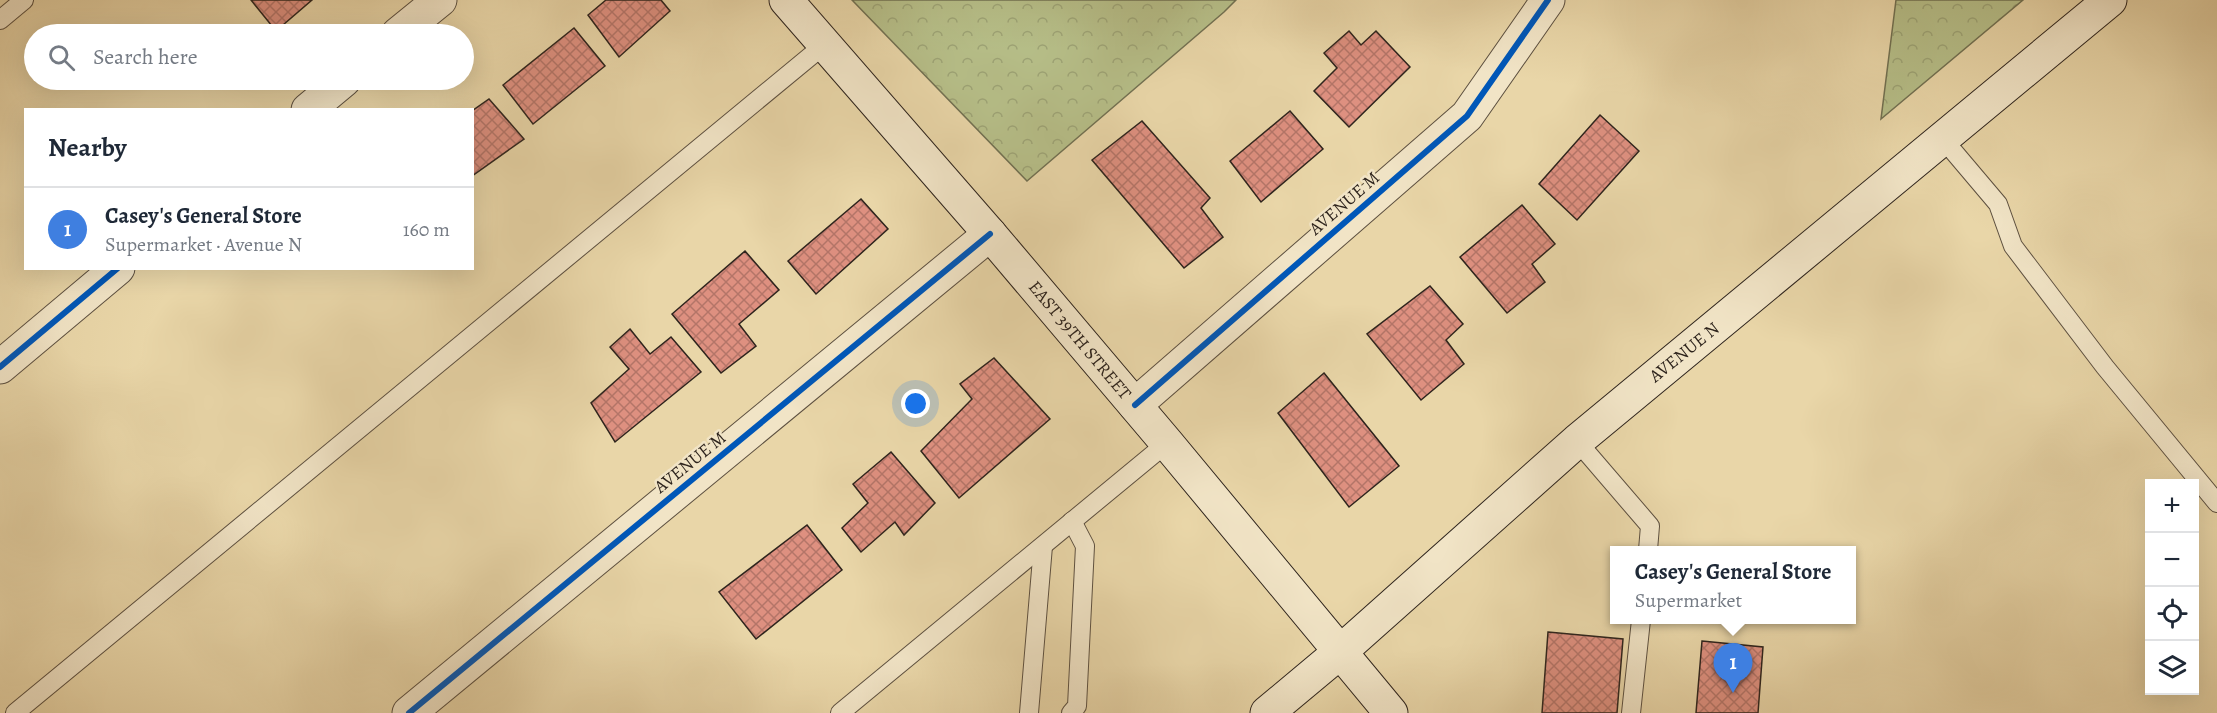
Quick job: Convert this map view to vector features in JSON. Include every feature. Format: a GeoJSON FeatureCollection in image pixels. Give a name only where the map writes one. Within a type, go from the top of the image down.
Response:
{"type":"FeatureCollection","features":[{"type":"Feature","properties":{"kind":"main road"},"geometry":{"type":"LineString","coordinates":[[410,24],[440,0]]}},
{"type":"Feature","properties":{"kind":"main road","name":"EAST 39TH STREET"},"geometry":{"type":"LineString","coordinates":[[786,0],[990,234],[1391,713]]}},
{"type":"Feature","properties":{"kind":"main road","name":"AVENUE M"},"geometry":{"type":"LineString","coordinates":[[1135,405],[1467,116],[1548,0]]}},
{"type":"Feature","properties":{"kind":"main road","name":"AVENUE N"},"geometry":{"type":"LineString","coordinates":[[1267,713],[1340,652],[1577,441],[2110,0]]}},
{"type":"Feature","properties":{"kind":"main road"},"geometry":{"type":"LineString","coordinates":[[310,108],[332,90]]}},
{"type":"Feature","properties":{"kind":"main road","name":"AVENUE M"},"geometry":{"type":"LineString","coordinates":[[409,713],[990,234]]}},
{"type":"Feature","properties":{"kind":"main road"},"geometry":{"type":"LineString","coordinates":[[0,367],[116,270]]}},
{"type":"Feature","properties":{"kind":"lane"},"geometry":{"type":"LineString","coordinates":[[0,20],[24,0]]}},
{"type":"Feature","properties":{"kind":"lane"},"geometry":{"type":"LineString","coordinates":[[15,713],[824,45]]}},
{"type":"Feature","properties":{"kind":"lane"},"geometry":{"type":"LineString","coordinates":[[1943,139],[1998,204],[2013,246],[2106,367],[2217,503]]}},
{"type":"Feature","properties":{"kind":"lane"},"geometry":{"type":"LineString","coordinates":[[1577,441],[1650,526],[1648,546]]}},
{"type":"Feature","properties":{"kind":"lane"},"geometry":{"type":"LineString","coordinates":[[840,713],[1167,443]]}},
{"type":"Feature","properties":{"kind":"lane"},"geometry":{"type":"LineString","coordinates":[[1071,713],[1077,706],[1085,546],[1072,521]]}},
{"type":"Feature","properties":{"kind":"lane"},"geometry":{"type":"LineString","coordinates":[[1029,713],[1043,546]]}},
{"type":"Feature","properties":{"kind":"lane"},"geometry":{"type":"LineString","coordinates":[[1631,713],[1641,624]]}},
{"type":"Feature","properties":{"kind":"green space"},"geometry":{"type":"Polygon","coordinates":[[[852,0],[1236,0],[1027,181],[852,0]]]}},
{"type":"Feature","properties":{"kind":"green space"},"geometry":{"type":"Polygon","coordinates":[[[1896,0],[2023,0],[1881,119],[1896,0]]]}},
{"type":"Feature","properties":{"kind":"building"},"geometry":{"type":"Polygon","coordinates":[[[251,0],[312,0],[284,24],[270,24],[251,0]]]}},
{"type":"Feature","properties":{"kind":"building"},"geometry":{"type":"Polygon","coordinates":[[[606,0],[661,0],[670,11],[619,57],[588,15],[606,0]]]}},
{"type":"Feature","properties":{"kind":"building"},"geometry":{"type":"Polygon","coordinates":[[[574,28],[605,66],[533,124],[503,85],[574,28]]]}},
{"type":"Feature","properties":{"kind":"building"},"geometry":{"type":"Polygon","coordinates":[[[1349,31],[1361,45],[1376,31],[1410,67],[1349,127],[1314,91],[1337,68],[1324,53],[1349,31]]]}},
{"type":"Feature","properties":{"kind":"building"},"geometry":{"type":"Polygon","coordinates":[[[489,99],[524,139],[474,175],[474,110],[489,99]]]}},
{"type":"Feature","properties":{"kind":"building"},"geometry":{"type":"Polygon","coordinates":[[[1290,111],[1323,149],[1261,202],[1230,161],[1290,111]]]}},
{"type":"Feature","properties":{"kind":"building"},"geometry":{"type":"Polygon","coordinates":[[[1600,115],[1639,151],[1577,220],[1539,184],[1600,115]]]}},
{"type":"Feature","properties":{"kind":"building"},"geometry":{"type":"Polygon","coordinates":[[[1142,121],[1210,198],[1201,208],[1223,237],[1184,268],[1092,160],[1142,121]]]}},
{"type":"Feature","properties":{"kind":"building"},"geometry":{"type":"Polygon","coordinates":[[[861,199],[888,229],[816,294],[788,261],[861,199]]]}},
{"type":"Feature","properties":{"kind":"building"},"geometry":{"type":"Polygon","coordinates":[[[1522,205],[1555,244],[1532,264],[1545,282],[1507,313],[1460,257],[1522,205]]]}},
{"type":"Feature","properties":{"kind":"building"},"geometry":{"type":"Polygon","coordinates":[[[745,251],[779,290],[739,324],[756,346],[721,373],[672,314],[745,251]]]}},
{"type":"Feature","properties":{"kind":"building"},"geometry":{"type":"Polygon","coordinates":[[[1430,286],[1463,324],[1446,340],[1464,364],[1421,400],[1367,334],[1430,286]]]}},
{"type":"Feature","properties":{"kind":"building"},"geometry":{"type":"Polygon","coordinates":[[[630,329],[650,354],[671,337],[701,372],[615,442],[591,403],[629,369],[610,347],[630,329]]]}},
{"type":"Feature","properties":{"kind":"building"},"geometry":{"type":"Polygon","coordinates":[[[994,358],[1050,419],[959,498],[921,451],[972,399],[960,384],[994,358]]]}},
{"type":"Feature","properties":{"kind":"building"},"geometry":{"type":"Polygon","coordinates":[[[1324,373],[1399,466],[1349,507],[1278,413],[1324,373]]]}},
{"type":"Feature","properties":{"kind":"building"},"geometry":{"type":"Polygon","coordinates":[[[891,452],[935,503],[904,535],[895,522],[861,552],[842,528],[868,503],[853,484],[891,452]]]}},
{"type":"Feature","properties":{"kind":"building"},"geometry":{"type":"Polygon","coordinates":[[[807,525],[842,570],[756,639],[719,592],[807,525]]]}},
{"type":"Feature","properties":{"kind":"building"},"geometry":{"type":"Polygon","coordinates":[[[1548,632],[1623,639],[1617,713],[1542,713],[1548,632]]]}},
{"type":"Feature","properties":{"kind":"building"},"geometry":{"type":"Polygon","coordinates":[[[1702,641],[1763,647],[1758,713],[1696,713],[1702,641]]]}},
{"type":"Feature","properties":{"kind":"cycle path"},"geometry":{"type":"LineString","coordinates":[[1135,405],[1467,116],[1548,0]]}},
{"type":"Feature","properties":{"kind":"cycle path"},"geometry":{"type":"LineString","coordinates":[[409,713],[990,234]]}},
{"type":"Feature","properties":{"kind":"cycle path"},"geometry":{"type":"LineString","coordinates":[[0,367],[116,270]]}},
{"type":"Feature","properties":{"kind":"place","name":"Casey's General Store"},"geometry":{"type":"Point","coordinates":[1733,693]}}]}
